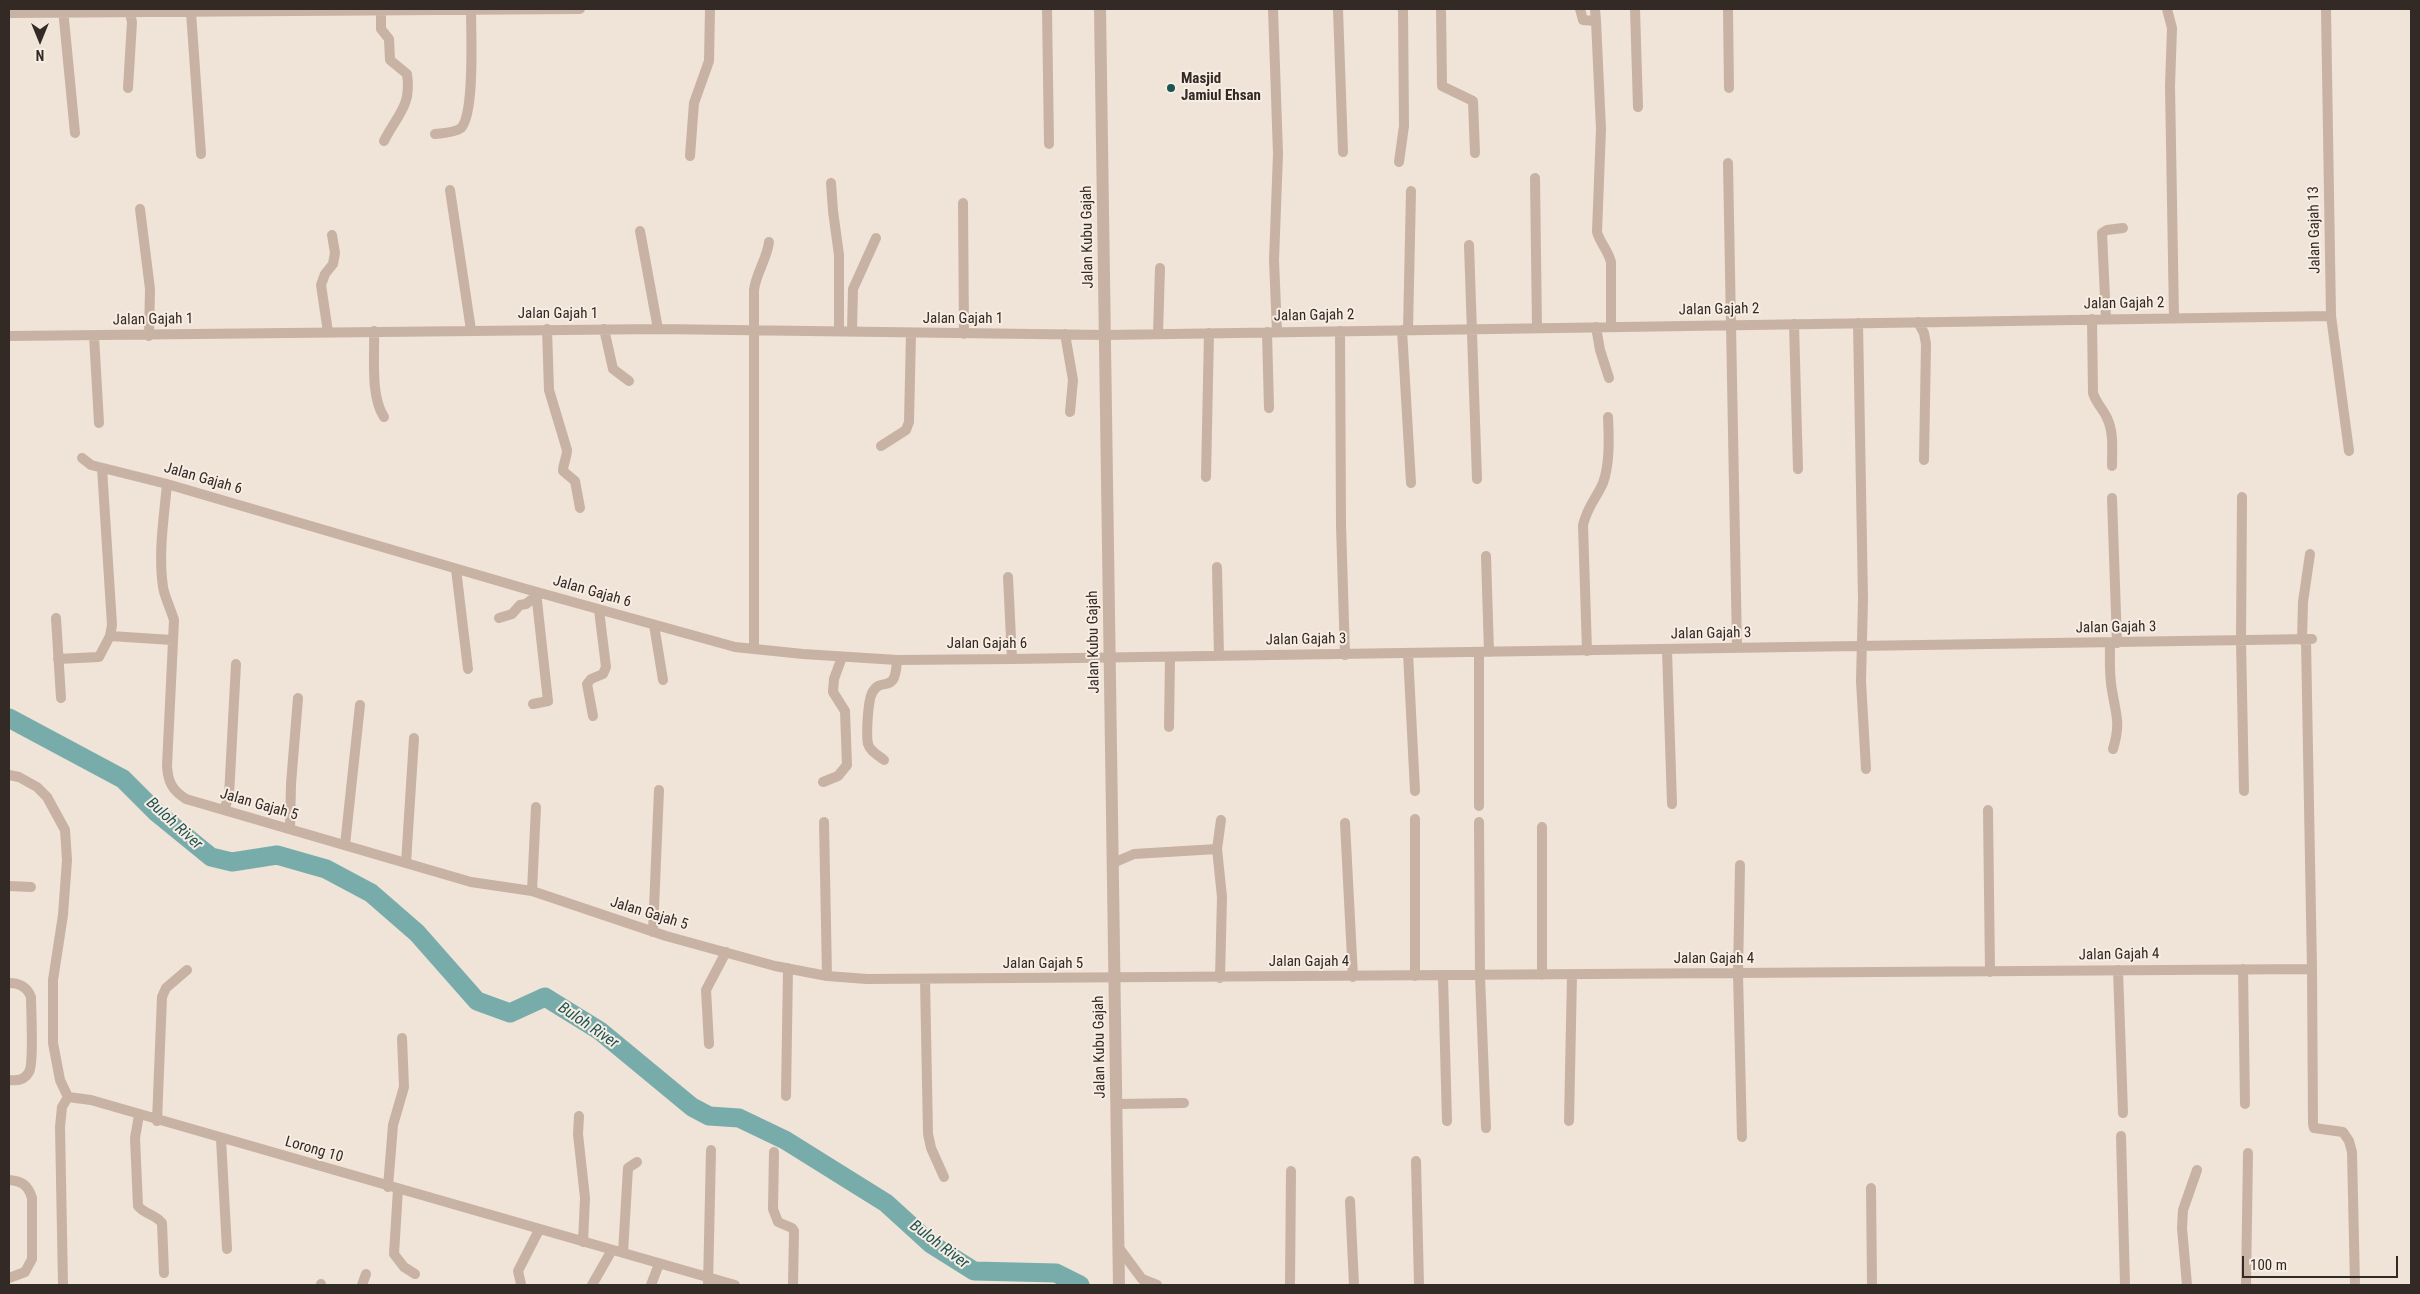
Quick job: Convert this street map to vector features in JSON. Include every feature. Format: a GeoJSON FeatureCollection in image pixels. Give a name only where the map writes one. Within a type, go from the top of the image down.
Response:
{"type":"FeatureCollection","features":[{"type":"Feature","properties":{"kind":"street"},"geometry":{"type":"LineString","coordinates":[[9,13],[130,10],[191,12],[223,10],[580,9]]}},
{"type":"Feature","properties":{"kind":"street"},"geometry":{"type":"LineString","coordinates":[[690,156],[694,103],[709,61],[710,9]]}},
{"type":"Feature","properties":{"kind":"street"},"geometry":{"type":"LineString","coordinates":[[1047,9],[1049,144]]}},
{"type":"Feature","properties":{"kind":"street","name":"Jalan Kubu Gajah"},"geometry":{"type":"LineString","coordinates":[[1100,9],[1107,334],[1119,1280]]}},
{"type":"Feature","properties":{"kind":"street"},"geometry":{"type":"LineString","coordinates":[[1269,408],[1278,154],[1273,9]]}},
{"type":"Feature","properties":{"kind":"street"},"geometry":{"type":"LineString","coordinates":[[1338,9],[1344,152]]}},
{"type":"Feature","properties":{"kind":"street"},"geometry":{"type":"LineString","coordinates":[[1399,162],[1404,126],[1403,9]]}},
{"type":"Feature","properties":{"kind":"street"},"geometry":{"type":"LineString","coordinates":[[1441,9],[1442,86],[1473,101],[1475,153]]}},
{"type":"Feature","properties":{"kind":"street"},"geometry":{"type":"LineString","coordinates":[[1580,9],[1583,20],[1596,21]]}},
{"type":"Feature","properties":{"kind":"street"},"geometry":{"type":"LineString","coordinates":[[1595,9],[1601,129],[1597,232],[1600,240],[1609,252],[1611,262],[1611,327]]}},
{"type":"Feature","properties":{"kind":"street"},"geometry":{"type":"LineString","coordinates":[[1635,9],[1638,107]]}},
{"type":"Feature","properties":{"kind":"street"},"geometry":{"type":"LineString","coordinates":[[1728,9],[1729,88]]}},
{"type":"Feature","properties":{"kind":"street"},"geometry":{"type":"LineString","coordinates":[[2167,9],[2172,28],[2170,86],[2174,318]]}},
{"type":"Feature","properties":{"kind":"street","name":"Jalan Gajah 13"},"geometry":{"type":"LineString","coordinates":[[2326,9],[2331,316],[2349,451]]}},
{"type":"Feature","properties":{"kind":"street"},"geometry":{"type":"LineString","coordinates":[[128,88],[132,22],[130,10]]}},
{"type":"Feature","properties":{"kind":"street"},"geometry":{"type":"LineString","coordinates":[[382,10],[381,30],[389,39],[390,60],[408,74],[409,83],[408,97],[403,112],[391,126],[384,141]]}},
{"type":"Feature","properties":{"kind":"street"},"geometry":{"type":"LineString","coordinates":[[435,134],[458,130],[463,126],[469,108],[471,10]]}},
{"type":"Feature","properties":{"kind":"street"},"geometry":{"type":"LineString","coordinates":[[63,11],[75,133]]}},
{"type":"Feature","properties":{"kind":"street"},"geometry":{"type":"LineString","coordinates":[[191,12],[202,154]]}},
{"type":"Feature","properties":{"kind":"street"},"geometry":{"type":"LineString","coordinates":[[1728,163],[1737,648]]}},
{"type":"Feature","properties":{"kind":"street"},"geometry":{"type":"LineString","coordinates":[[1535,178],[1537,328]]}},
{"type":"Feature","properties":{"kind":"street"},"geometry":{"type":"LineString","coordinates":[[831,183],[832,211],[839,255],[839,331]]}},
{"type":"Feature","properties":{"kind":"street"},"geometry":{"type":"LineString","coordinates":[[450,190],[472,330]]}},
{"type":"Feature","properties":{"kind":"street"},"geometry":{"type":"LineString","coordinates":[[1410,484],[1405,330],[1411,191]]}},
{"type":"Feature","properties":{"kind":"street"},"geometry":{"type":"LineString","coordinates":[[963,204],[964,334]]}},
{"type":"Feature","properties":{"kind":"street"},"geometry":{"type":"LineString","coordinates":[[140,209],[150,289],[149,336]]}},
{"type":"Feature","properties":{"kind":"street"},"geometry":{"type":"LineString","coordinates":[[2106,319],[2102,236],[2104,231],[2123,228]]}},
{"type":"Feature","properties":{"kind":"street"},"geometry":{"type":"LineString","coordinates":[[640,231],[658,328]]}},
{"type":"Feature","properties":{"kind":"street"},"geometry":{"type":"LineString","coordinates":[[328,332],[321,285],[325,274],[333,264],[335,253],[332,235]]}},
{"type":"Feature","properties":{"kind":"street"},"geometry":{"type":"LineString","coordinates":[[852,331],[853,289],[876,238]]}},
{"type":"Feature","properties":{"kind":"street"},"geometry":{"type":"LineString","coordinates":[[754,649],[755,281],[769,242]]}},
{"type":"Feature","properties":{"kind":"street"},"geometry":{"type":"LineString","coordinates":[[1469,246],[1477,479]]}},
{"type":"Feature","properties":{"kind":"street"},"geometry":{"type":"LineString","coordinates":[[1158,334],[1160,268]]}},
{"type":"Feature","properties":{"kind":"street","name":"Jalan Gajah 2"},"geometry":{"type":"LineString","coordinates":[[1107,334],[2331,316]]}},
{"type":"Feature","properties":{"kind":"street"},"geometry":{"type":"LineString","coordinates":[[2092,319],[2093,393],[2096,402],[2107,416],[2111,429],[2112,466]]}},
{"type":"Feature","properties":{"kind":"street"},"geometry":{"type":"LineString","coordinates":[[1918,322],[1924,333],[1926,344],[1924,460]]}},
{"type":"Feature","properties":{"kind":"street"},"geometry":{"type":"LineString","coordinates":[[1858,323],[1863,599],[1861,681],[1866,769]]}},
{"type":"Feature","properties":{"kind":"street"},"geometry":{"type":"LineString","coordinates":[[1794,324],[1798,469]]}},
{"type":"Feature","properties":{"kind":"street"},"geometry":{"type":"LineString","coordinates":[[1596,327],[1600,350],[1609,378]]}},
{"type":"Feature","properties":{"kind":"street","name":"Jalan Gajah 1"},"geometry":{"type":"LineString","coordinates":[[9,336],[149,336],[658,328],[964,334],[1107,334]]}},
{"type":"Feature","properties":{"kind":"street"},"geometry":{"type":"LineString","coordinates":[[547,329],[549,390],[567,450],[563,471],[566,476],[575,481],[580,508]]}},
{"type":"Feature","properties":{"kind":"street"},"geometry":{"type":"LineString","coordinates":[[604,329],[613,369],[629,381]]}},
{"type":"Feature","properties":{"kind":"street"},"geometry":{"type":"LineString","coordinates":[[374,331],[376,395],[378,407],[384,417]]}},
{"type":"Feature","properties":{"kind":"street"},"geometry":{"type":"LineString","coordinates":[[1340,331],[1341,525],[1345,654]]}},
{"type":"Feature","properties":{"kind":"street"},"geometry":{"type":"LineString","coordinates":[[881,446],[906,430],[909,422],[911,333]]}},
{"type":"Feature","properties":{"kind":"street"},"geometry":{"type":"LineString","coordinates":[[1206,477],[1209,333]]}},
{"type":"Feature","properties":{"kind":"street"},"geometry":{"type":"LineString","coordinates":[[1066,334],[1073,380],[1070,412]]}},
{"type":"Feature","properties":{"kind":"street"},"geometry":{"type":"LineString","coordinates":[[94,336],[99,423]]}},
{"type":"Feature","properties":{"kind":"street"},"geometry":{"type":"LineString","coordinates":[[1587,651],[1583,525],[1587,508],[1603,482],[1609,434],[1608,417]]}},
{"type":"Feature","properties":{"kind":"street","name":"Jalan Gajah 6"},"geometry":{"type":"LineString","coordinates":[[82,458],[91,465],[167,484],[456,569],[535,595],[599,610],[735,647],[897,660],[1110,658]]}},
{"type":"Feature","properties":{"kind":"street"},"geometry":{"type":"LineString","coordinates":[[58,658],[99,657],[110,636],[112,625],[102,468]]}},
{"type":"Feature","properties":{"kind":"street"},"geometry":{"type":"LineString","coordinates":[[110,636],[172,640],[174,620],[163,590],[162,581],[162,538],[167,484]]}},
{"type":"Feature","properties":{"kind":"street"},"geometry":{"type":"LineString","coordinates":[[2242,497],[2241,641],[2244,791]]}},
{"type":"Feature","properties":{"kind":"street"},"geometry":{"type":"LineString","coordinates":[[2112,498],[2113,643],[2110,674],[2118,716],[2117,734],[2113,749]]}},
{"type":"Feature","properties":{"kind":"street"},"geometry":{"type":"LineString","coordinates":[[2310,554],[2303,602],[2306,640],[2313,1124],[2314,1128],[2343,1132],[2349,1140],[2352,1152],[2355,1285]]}},
{"type":"Feature","properties":{"kind":"street"},"geometry":{"type":"LineString","coordinates":[[1479,806],[1486,556]]}},
{"type":"Feature","properties":{"kind":"street"},"geometry":{"type":"LineString","coordinates":[[1217,567],[1219,656]]}},
{"type":"Feature","properties":{"kind":"street"},"geometry":{"type":"LineString","coordinates":[[456,569],[468,669]]}},
{"type":"Feature","properties":{"kind":"street"},"geometry":{"type":"LineString","coordinates":[[1008,577],[1012,659]]}},
{"type":"Feature","properties":{"kind":"street"},"geometry":{"type":"LineString","coordinates":[[499,618],[512,614],[520,604],[526,604],[535,595]]}},
{"type":"Feature","properties":{"kind":"street"},"geometry":{"type":"LineString","coordinates":[[533,704],[548,700],[535,595]]}},
{"type":"Feature","properties":{"kind":"street"},"geometry":{"type":"LineString","coordinates":[[593,716],[587,684],[591,679],[603,674],[606,667],[599,610]]}},
{"type":"Feature","properties":{"kind":"street"},"geometry":{"type":"LineString","coordinates":[[56,618],[61,698]]}},
{"type":"Feature","properties":{"kind":"street"},"geometry":{"type":"LineString","coordinates":[[654,625],[663,680]]}},
{"type":"Feature","properties":{"kind":"street","name":"Jalan Gajah 5"},"geometry":{"type":"LineString","coordinates":[[172,640],[167,777],[170,786],[186,799],[471,882],[532,892],[653,932],[788,968],[827,976],[925,979],[1115,979]]}},
{"type":"Feature","properties":{"kind":"street","name":"Jalan Gajah 3"},"geometry":{"type":"LineString","coordinates":[[1110,658],[2306,640]]}},
{"type":"Feature","properties":{"kind":"street"},"geometry":{"type":"LineString","coordinates":[[1667,650],[1672,804]]}},
{"type":"Feature","properties":{"kind":"street"},"geometry":{"type":"LineString","coordinates":[[1408,654],[1415,791]]}},
{"type":"Feature","properties":{"kind":"street"},"geometry":{"type":"LineString","coordinates":[[824,782],[838,776],[847,764],[845,711],[833,692],[834,679],[842,657]]}},
{"type":"Feature","properties":{"kind":"street"},"geometry":{"type":"LineString","coordinates":[[1169,727],[1170,657]]}},
{"type":"Feature","properties":{"kind":"street"},"geometry":{"type":"LineString","coordinates":[[884,760],[872,751],[868,744],[868,710],[872,692],[880,686],[891,683],[896,677],[897,660]]}},
{"type":"Feature","properties":{"kind":"street"},"geometry":{"type":"LineString","coordinates":[[224,810],[230,796],[236,664]]}},
{"type":"Feature","properties":{"kind":"street"},"geometry":{"type":"LineString","coordinates":[[290,829],[291,784],[298,698]]}},
{"type":"Feature","properties":{"kind":"street"},"geometry":{"type":"LineString","coordinates":[[345,846],[360,705]]}},
{"type":"Feature","properties":{"kind":"street"},"geometry":{"type":"LineString","coordinates":[[406,863],[414,738]]}},
{"type":"Feature","properties":{"kind":"street"},"geometry":{"type":"LineString","coordinates":[[9,775],[20,777],[37,787],[47,797],[65,830],[67,860],[63,915],[53,980],[53,1043],[60,1080],[68,1097],[62,1107],[60,1127],[63,1285]]}},
{"type":"Feature","properties":{"kind":"street"},"geometry":{"type":"LineString","coordinates":[[653,932],[658,790]]}},
{"type":"Feature","properties":{"kind":"street"},"geometry":{"type":"LineString","coordinates":[[532,892],[536,807]]}},
{"type":"Feature","properties":{"kind":"street"},"geometry":{"type":"LineString","coordinates":[[1988,810],[1990,972]]}},
{"type":"Feature","properties":{"kind":"street"},"geometry":{"type":"LineString","coordinates":[[1415,819],[1415,976]]}},
{"type":"Feature","properties":{"kind":"street"},"geometry":{"type":"LineString","coordinates":[[1220,978],[1222,897],[1217,850],[1221,820]]}},
{"type":"Feature","properties":{"kind":"street"},"geometry":{"type":"LineString","coordinates":[[824,822],[827,976]]}},
{"type":"Feature","properties":{"kind":"street"},"geometry":{"type":"LineString","coordinates":[[1479,822],[1480,976],[1486,1128]]}},
{"type":"Feature","properties":{"kind":"street"},"geometry":{"type":"LineString","coordinates":[[1345,823],[1353,977]]}},
{"type":"Feature","properties":{"kind":"street"},"geometry":{"type":"LineString","coordinates":[[1542,827],[1542,975]]}},
{"type":"Feature","properties":{"kind":"street"},"geometry":{"type":"LineString","coordinates":[[1114,863],[1134,854],[1217,850]]}},
{"type":"Feature","properties":{"kind":"street"},"geometry":{"type":"LineString","coordinates":[[1740,865],[1738,974],[1742,1137]]}},
{"type":"Feature","properties":{"kind":"street"},"geometry":{"type":"LineString","coordinates":[[9,886],[31,887]]}},
{"type":"Feature","properties":{"kind":"street"},"geometry":{"type":"LineString","coordinates":[[709,1044],[706,990],[726,952]]}},
{"type":"Feature","properties":{"kind":"street"},"geometry":{"type":"LineString","coordinates":[[786,1096],[788,968]]}},
{"type":"Feature","properties":{"kind":"street"},"geometry":{"type":"LineString","coordinates":[[2244,969],[2245,1104]]}},
{"type":"Feature","properties":{"kind":"street","name":"Jalan Gajah 4"},"geometry":{"type":"LineString","coordinates":[[1115,979],[2312,969]]}},
{"type":"Feature","properties":{"kind":"street"},"geometry":{"type":"LineString","coordinates":[[158,1121],[162,997],[166,988],[186,970]]}},
{"type":"Feature","properties":{"kind":"street"},"geometry":{"type":"LineString","coordinates":[[2118,970],[2123,1113]]}},
{"type":"Feature","properties":{"kind":"street"},"geometry":{"type":"LineString","coordinates":[[1569,1121],[1572,975]]}},
{"type":"Feature","properties":{"kind":"street"},"geometry":{"type":"LineString","coordinates":[[1443,976],[1447,1121]]}},
{"type":"Feature","properties":{"kind":"street"},"geometry":{"type":"LineString","coordinates":[[925,979],[928,1134],[931,1148],[944,1177]]}},
{"type":"Feature","properties":{"kind":"street"},"geometry":{"type":"LineString","coordinates":[[9,983],[22,986],[31,997],[31,1066],[25,1077],[18,1081],[9,1080]]}},
{"type":"Feature","properties":{"kind":"street"},"geometry":{"type":"LineString","coordinates":[[402,1038],[404,1087],[392,1125],[394,1254],[404,1268],[415,1274]]}},
{"type":"Feature","properties":{"kind":"street","name":"Lorong 10"},"geometry":{"type":"LineString","coordinates":[[68,1097],[91,1100],[158,1121],[612,1250],[709,1282],[735,1285]]}},
{"type":"Feature","properties":{"kind":"street"},"geometry":{"type":"LineString","coordinates":[[1117,1104],[1184,1103]]}},
{"type":"Feature","properties":{"kind":"street"},"geometry":{"type":"LineString","coordinates":[[139,1115],[135,1138],[138,1206],[142,1211],[158,1218],[162,1222],[164,1273]]}},
{"type":"Feature","properties":{"kind":"street"},"geometry":{"type":"LineString","coordinates":[[579,1116],[578,1134],[585,1198],[583,1242]]}},
{"type":"Feature","properties":{"kind":"street"},"geometry":{"type":"LineString","coordinates":[[2121,1136],[2125,1285]]}},
{"type":"Feature","properties":{"kind":"street"},"geometry":{"type":"LineString","coordinates":[[222,1139],[227,1249]]}},
{"type":"Feature","properties":{"kind":"street"},"geometry":{"type":"LineString","coordinates":[[709,1282],[711,1150]]}},
{"type":"Feature","properties":{"kind":"street"},"geometry":{"type":"LineString","coordinates":[[774,1152],[773,1209],[778,1222],[792,1228],[794,1232],[792,1285]]}},
{"type":"Feature","properties":{"kind":"street"},"geometry":{"type":"LineString","coordinates":[[2246,1285],[2248,1153]]}},
{"type":"Feature","properties":{"kind":"street"},"geometry":{"type":"LineString","coordinates":[[1416,1161],[1419,1285]]}},
{"type":"Feature","properties":{"kind":"street"},"geometry":{"type":"LineString","coordinates":[[623,1254],[628,1168],[637,1162]]}},
{"type":"Feature","properties":{"kind":"street"},"geometry":{"type":"LineString","coordinates":[[2187,1285],[2182,1228],[2184,1210],[2197,1170]]}},
{"type":"Feature","properties":{"kind":"street"},"geometry":{"type":"LineString","coordinates":[[1290,1285],[1291,1171]]}},
{"type":"Feature","properties":{"kind":"street"},"geometry":{"type":"LineString","coordinates":[[9,1180],[23,1183],[29,1190],[32,1198],[32,1259],[25,1272],[9,1278]]}},
{"type":"Feature","properties":{"kind":"street"},"geometry":{"type":"LineString","coordinates":[[1871,1188],[1872,1285]]}},
{"type":"Feature","properties":{"kind":"street"},"geometry":{"type":"LineString","coordinates":[[1350,1201],[1354,1285]]}},
{"type":"Feature","properties":{"kind":"street"},"geometry":{"type":"LineString","coordinates":[[521,1284],[518,1271],[539,1230]]}},
{"type":"Feature","properties":{"kind":"street"},"geometry":{"type":"LineString","coordinates":[[1118,1248],[1142,1279],[1157,1285]]}},
{"type":"Feature","properties":{"kind":"street"},"geometry":{"type":"LineString","coordinates":[[592,1285],[612,1250]]}},
{"type":"Feature","properties":{"kind":"street"},"geometry":{"type":"LineString","coordinates":[[651,1285],[659,1264]]}},
{"type":"Feature","properties":{"kind":"street"},"geometry":{"type":"LineString","coordinates":[[362,1285],[366,1274]]}},
{"type":"Feature","properties":{"kind":"waterway","name":"Buloh River"},"geometry":{"type":"LineString","coordinates":[[9,718],[123,779],[157,813],[211,857],[232,862],[277,855],[326,869],[371,893],[417,933],[477,1001],[510,1013],[545,997],[600,1031],[692,1107],[709,1116],[739,1118],[785,1140],[886,1203],[931,1244],[974,1271],[1056,1273],[1080,1285]]}},
{"type":"Feature","properties":{"kind":"place","name":"Masjid Jamiul Ehsan"},"geometry":{"type":"Point","coordinates":[1171,88]}}]}
